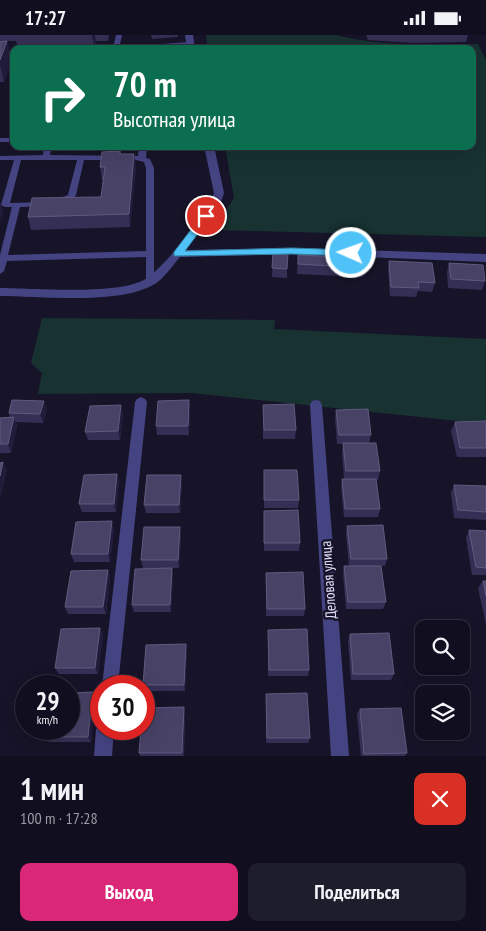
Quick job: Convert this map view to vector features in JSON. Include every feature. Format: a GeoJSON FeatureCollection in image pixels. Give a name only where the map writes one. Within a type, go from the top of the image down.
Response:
{"type":"FeatureCollection","features":[{"type":"Feature","properties":{"kind":"street"},"geometry":{"type":"LineString","coordinates":[[0,291],[101,293],[126,290],[150,282],[178,254],[218,197],[211,150]]}},
{"type":"Feature","properties":{"kind":"street"},"geometry":{"type":"LineString","coordinates":[[178,254],[292,251],[486,258]]}},
{"type":"Feature","properties":{"kind":"street"},"geometry":{"type":"LineString","coordinates":[[111,675],[141,402]]}},
{"type":"Feature","properties":{"kind":"street","name":"Деловая улица"},"geometry":{"type":"LineString","coordinates":[[316,405],[340,756]]}},
{"type":"Feature","properties":{"kind":"street"},"geometry":{"type":"LineString","coordinates":[[102,756],[104,740]]}},
{"type":"Feature","properties":{"kind":"lane"},"geometry":{"type":"LineString","coordinates":[[117,44],[119,35]]}},
{"type":"Feature","properties":{"kind":"lane"},"geometry":{"type":"LineString","coordinates":[[46,157],[47,150]]}},
{"type":"Feature","properties":{"kind":"lane"},"geometry":{"type":"LineString","coordinates":[[142,159],[143,150]]}},
{"type":"Feature","properties":{"kind":"lane"},"geometry":{"type":"LineString","coordinates":[[0,158],[46,157],[142,159],[147,161],[150,168],[150,282]]}},
{"type":"Feature","properties":{"kind":"lane"},"geometry":{"type":"LineString","coordinates":[[18,158],[5,205],[51,204],[70,198],[81,158]]}},
{"type":"Feature","properties":{"kind":"lane"},"geometry":{"type":"LineString","coordinates":[[0,271],[18,205]]}},
{"type":"Feature","properties":{"kind":"lane"},"geometry":{"type":"LineString","coordinates":[[2,258],[150,254]]}},
{"type":"Feature","properties":{"kind":"green space"},"geometry":{"type":"Polygon","coordinates":[[[206,35],[336,35],[388,43],[478,44],[486,60],[486,237],[213,230],[234,198],[226,150],[476,150],[476,45],[207,45],[206,35]]]}},
{"type":"Feature","properties":{"kind":"green space"},"geometry":{"type":"Polygon","coordinates":[[[42,318],[275,320],[274,329],[486,339],[486,424],[191,393],[38,394],[42,373],[31,363],[42,318]]]}},
{"type":"Feature","properties":{"kind":"building"},"geometry":{"type":"Polygon","coordinates":[[[7,41],[0,60],[0,42],[7,41]]]}},
{"type":"Feature","properties":{"kind":"building"},"geometry":{"type":"Polygon","coordinates":[[[120,151],[120,154],[134,154],[129,214],[28,217],[32,198],[101,197],[105,167],[100,167],[102,152],[120,151]]]}},
{"type":"Feature","properties":{"kind":"building"},"geometry":{"type":"Polygon","coordinates":[[[273,253],[288,253],[287,269],[272,268],[273,253]]]}},
{"type":"Feature","properties":{"kind":"building"},"geometry":{"type":"Polygon","coordinates":[[[298,255],[364,258],[365,268],[298,264],[298,255]]]}},
{"type":"Feature","properties":{"kind":"building"},"geometry":{"type":"Polygon","coordinates":[[[389,261],[432,263],[435,283],[418,282],[419,288],[391,287],[389,261]]]}},
{"type":"Feature","properties":{"kind":"building"},"geometry":{"type":"Polygon","coordinates":[[[449,263],[483,265],[485,281],[451,279],[449,263]]]}},
{"type":"Feature","properties":{"kind":"building"},"geometry":{"type":"Polygon","coordinates":[[[12,400],[44,401],[40,414],[9,413],[12,400]]]}},
{"type":"Feature","properties":{"kind":"building"},"geometry":{"type":"Polygon","coordinates":[[[189,400],[188,426],[156,426],[158,401],[189,400]]]}},
{"type":"Feature","properties":{"kind":"building"},"geometry":{"type":"Polygon","coordinates":[[[294,404],[296,430],[264,430],[263,405],[294,404]]]}},
{"type":"Feature","properties":{"kind":"building"},"geometry":{"type":"Polygon","coordinates":[[[121,405],[118,431],[85,432],[90,406],[121,405]]]}},
{"type":"Feature","properties":{"kind":"building"},"geometry":{"type":"Polygon","coordinates":[[[368,409],[371,435],[339,435],[336,410],[368,409]]]}},
{"type":"Feature","properties":{"kind":"building"},"geometry":{"type":"Polygon","coordinates":[[[14,417],[8,444],[0,444],[0,418],[14,417]]]}},
{"type":"Feature","properties":{"kind":"building"},"geometry":{"type":"Polygon","coordinates":[[[486,421],[486,448],[460,448],[455,422],[486,421]]]}},
{"type":"Feature","properties":{"kind":"building"},"geometry":{"type":"Polygon","coordinates":[[[343,443],[376,443],[380,471],[346,471],[343,443]]]}},
{"type":"Feature","properties":{"kind":"building"},"geometry":{"type":"Polygon","coordinates":[[[3,462],[0,476],[0,463],[3,462]]]}},
{"type":"Feature","properties":{"kind":"building"},"geometry":{"type":"Polygon","coordinates":[[[264,470],[297,470],[299,500],[264,500],[264,470]]]}},
{"type":"Feature","properties":{"kind":"building"},"geometry":{"type":"Polygon","coordinates":[[[117,474],[114,504],[79,504],[84,475],[117,474]]]}},
{"type":"Feature","properties":{"kind":"building"},"geometry":{"type":"Polygon","coordinates":[[[147,475],[181,475],[179,505],[144,505],[147,475]]]}},
{"type":"Feature","properties":{"kind":"building"},"geometry":{"type":"Polygon","coordinates":[[[342,479],[376,479],[380,509],[345,509],[342,479]]]}},
{"type":"Feature","properties":{"kind":"building"},"geometry":{"type":"Polygon","coordinates":[[[454,485],[486,486],[486,512],[458,510],[454,485]]]}},
{"type":"Feature","properties":{"kind":"building"},"geometry":{"type":"Polygon","coordinates":[[[298,510],[300,543],[264,543],[264,511],[298,510]]]}},
{"type":"Feature","properties":{"kind":"building"},"geometry":{"type":"Polygon","coordinates":[[[112,521],[108,554],[71,554],[76,522],[112,521]]]}},
{"type":"Feature","properties":{"kind":"building"},"geometry":{"type":"Polygon","coordinates":[[[383,525],[387,559],[351,559],[347,526],[383,525]]]}},
{"type":"Feature","properties":{"kind":"building"},"geometry":{"type":"Polygon","coordinates":[[[144,527],[180,527],[178,560],[141,560],[144,527]]]}},
{"type":"Feature","properties":{"kind":"building"},"geometry":{"type":"Polygon","coordinates":[[[469,530],[486,531],[486,568],[476,567],[469,530]]]}},
{"type":"Feature","properties":{"kind":"building"},"geometry":{"type":"Polygon","coordinates":[[[344,566],[381,566],[386,602],[348,602],[344,566]]]}},
{"type":"Feature","properties":{"kind":"building"},"geometry":{"type":"Polygon","coordinates":[[[172,568],[170,605],[132,605],[135,569],[172,568]]]}},
{"type":"Feature","properties":{"kind":"building"},"geometry":{"type":"Polygon","coordinates":[[[108,570],[103,607],[65,607],[71,571],[108,570]]]}},
{"type":"Feature","properties":{"kind":"building"},"geometry":{"type":"Polygon","coordinates":[[[303,572],[305,609],[267,609],[266,573],[303,572]]]}},
{"type":"Feature","properties":{"kind":"building"},"geometry":{"type":"Polygon","coordinates":[[[483,581],[486,581],[486,596],[483,581]]]}},
{"type":"Feature","properties":{"kind":"building"},"geometry":{"type":"Polygon","coordinates":[[[100,628],[95,668],[55,668],[61,629],[100,628]]]}},
{"type":"Feature","properties":{"kind":"building"},"geometry":{"type":"Polygon","coordinates":[[[307,629],[309,670],[269,670],[268,630],[307,629]]]}},
{"type":"Feature","properties":{"kind":"building"},"geometry":{"type":"Polygon","coordinates":[[[389,633],[394,674],[353,674],[350,634],[389,633]]]}},
{"type":"Feature","properties":{"kind":"building"},"geometry":{"type":"Polygon","coordinates":[[[186,644],[184,685],[155,685],[155,675],[144,675],[146,645],[186,644]]]}},
{"type":"Feature","properties":{"kind":"building"},"geometry":{"type":"Polygon","coordinates":[[[90,692],[88,737],[80,737],[80,693],[90,692]]]}},
{"type":"Feature","properties":{"kind":"building"},"geometry":{"type":"Polygon","coordinates":[[[307,693],[310,738],[267,738],[266,694],[307,693]]]}},
{"type":"Feature","properties":{"kind":"building"},"geometry":{"type":"Polygon","coordinates":[[[184,707],[182,753],[139,753],[140,740],[155,740],[155,708],[184,707]]]}},
{"type":"Feature","properties":{"kind":"building"},"geometry":{"type":"Polygon","coordinates":[[[401,708],[407,753],[364,754],[360,709],[401,708]]]}},
{"type":"Feature","properties":{"kind":"route"},"geometry":{"type":"LineString","coordinates":[[206,216],[178,254],[292,251],[351,253]]}}]}
